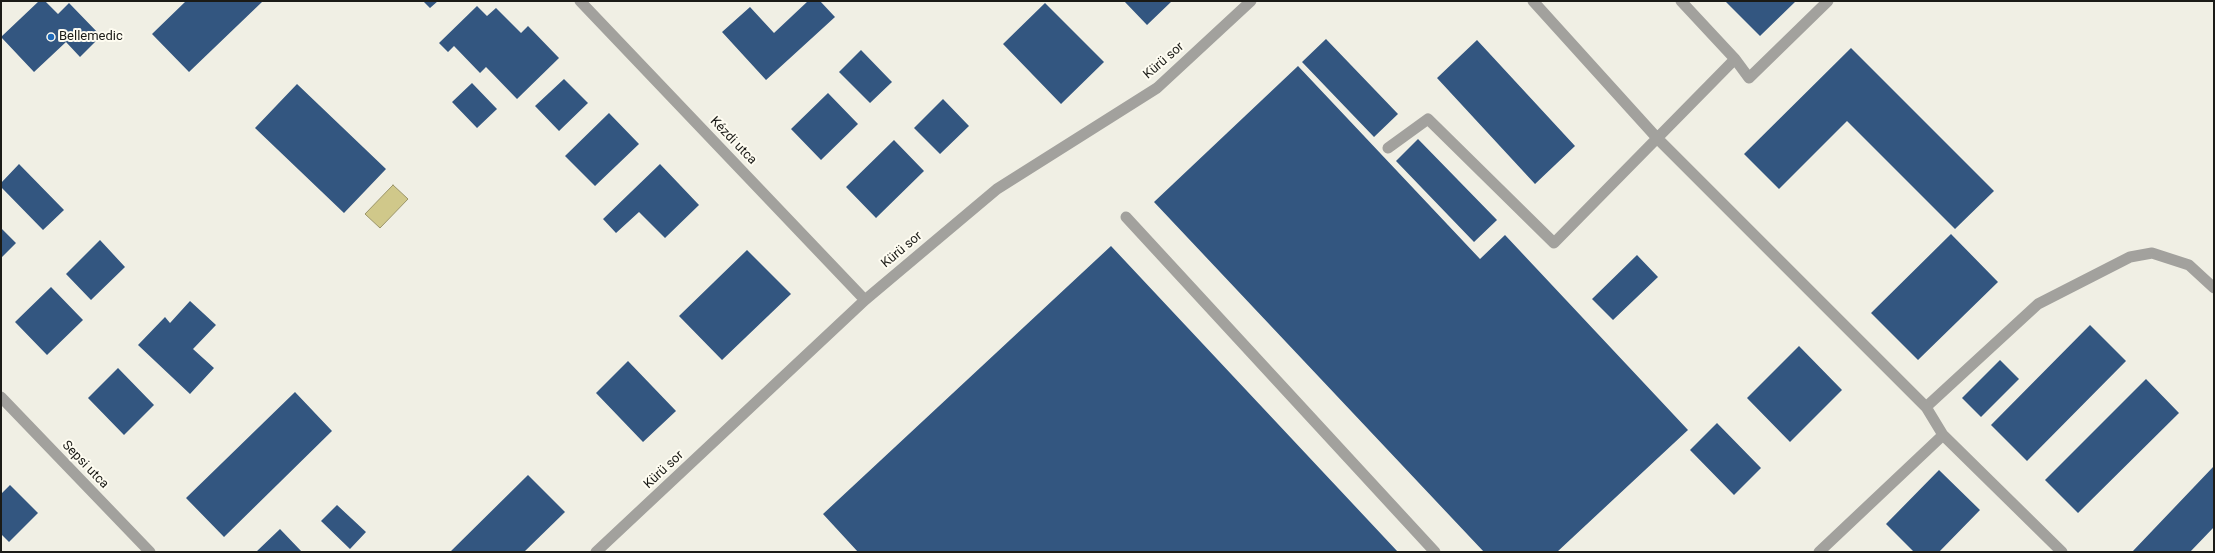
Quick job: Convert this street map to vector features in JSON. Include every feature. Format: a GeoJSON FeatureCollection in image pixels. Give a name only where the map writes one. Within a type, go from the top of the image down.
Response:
{"type":"FeatureCollection","features":[{"type":"Feature","properties":{"kind":"street","name":"Kézdi utca"},"geometry":{"type":"LineString","coordinates":[[580,1],[865,300]]}},
{"type":"Feature","properties":{"kind":"street","name":"Kürü sor"},"geometry":{"type":"LineString","coordinates":[[596,552],[865,300],[998,189],[1157,88],[1251,1]]}},
{"type":"Feature","properties":{"kind":"street"},"geometry":{"type":"LineString","coordinates":[[1533,1],[1657,138],[1926,407],[1943,435],[2062,552]]}},
{"type":"Feature","properties":{"kind":"street"},"geometry":{"type":"LineString","coordinates":[[1681,1],[1735,59],[1749,78],[1828,1]]}},
{"type":"Feature","properties":{"kind":"street"},"geometry":{"type":"LineString","coordinates":[[1388,148],[1428,119],[1554,243],[1735,59]]}},
{"type":"Feature","properties":{"kind":"street"},"geometry":{"type":"LineString","coordinates":[[1126,217],[1435,552]]}},
{"type":"Feature","properties":{"kind":"street"},"geometry":{"type":"LineString","coordinates":[[1926,407],[2038,304],[2130,257],[2152,252],[2190,265],[2214,288]]}},
{"type":"Feature","properties":{"kind":"street","name":"Sepsi utca"},"geometry":{"type":"LineString","coordinates":[[1,397],[150,552]]}},
{"type":"Feature","properties":{"kind":"street"},"geometry":{"type":"LineString","coordinates":[[1819,552],[1943,435]]}},
{"type":"Feature","properties":{"kind":"shaded area"},"geometry":{"type":"Polygon","coordinates":[[[393,185],[408,199],[380,228],[365,214],[393,185]]]}},
{"type":"Feature","properties":{"kind":"building","name":"Bellemedic"},"geometry":{"type":"Polygon","coordinates":[[[39,1],[45,1],[58,14],[69,3],[101,36],[80,57],[66,42],[34,72],[1,37],[39,1]]]}},
{"type":"Feature","properties":{"kind":"building"},"geometry":{"type":"Polygon","coordinates":[[[186,1],[262,2],[189,72],[152,34],[186,1]]]}},
{"type":"Feature","properties":{"kind":"building"},"geometry":{"type":"Polygon","coordinates":[[[423,1],[438,1],[430,8],[423,1]]]}},
{"type":"Feature","properties":{"kind":"building"},"geometry":{"type":"Polygon","coordinates":[[[808,1],[820,1],[835,17],[766,80],[722,32],[750,7],[774,33],[808,1]]]}},
{"type":"Feature","properties":{"kind":"building"},"geometry":{"type":"Polygon","coordinates":[[[1124,1],[1172,1],[1147,25],[1124,1]]]}},
{"type":"Feature","properties":{"kind":"building"},"geometry":{"type":"Polygon","coordinates":[[[1725,1],[1796,1],[1760,36],[1725,1]]]}},
{"type":"Feature","properties":{"kind":"building"},"geometry":{"type":"Polygon","coordinates":[[[1045,3],[1104,62],[1061,104],[1003,44],[1045,3]]]}},
{"type":"Feature","properties":{"kind":"building"},"geometry":{"type":"Polygon","coordinates":[[[477,6],[487,16],[496,8],[521,33],[528,26],[559,58],[517,99],[486,67],[480,73],[454,46],[448,52],[439,43],[477,6]]]}},
{"type":"Feature","properties":{"kind":"building"},"geometry":{"type":"Polygon","coordinates":[[[1326,39],[1398,114],[1374,137],[1302,62],[1326,39]]]}},
{"type":"Feature","properties":{"kind":"building"},"geometry":{"type":"Polygon","coordinates":[[[1477,40],[1575,146],[1535,184],[1437,78],[1477,40]]]}},
{"type":"Feature","properties":{"kind":"building"},"geometry":{"type":"Polygon","coordinates":[[[1851,48],[1994,191],[1955,229],[1847,121],[1779,189],[1744,154],[1851,48]]]}},
{"type":"Feature","properties":{"kind":"building"},"geometry":{"type":"Polygon","coordinates":[[[861,50],[892,82],[870,103],[839,72],[861,50]]]}},
{"type":"Feature","properties":{"kind":"building"},"geometry":{"type":"Polygon","coordinates":[[[1298,66],[1480,259],[1505,235],[1688,430],[1557,552],[1484,552],[1154,202],[1298,66]]]}},
{"type":"Feature","properties":{"kind":"building"},"geometry":{"type":"Polygon","coordinates":[[[564,79],[588,103],[559,131],[535,106],[564,79]]]}},
{"type":"Feature","properties":{"kind":"building"},"geometry":{"type":"Polygon","coordinates":[[[472,83],[497,109],[477,128],[452,102],[472,83]]]}},
{"type":"Feature","properties":{"kind":"building"},"geometry":{"type":"Polygon","coordinates":[[[297,84],[386,169],[344,213],[255,128],[297,84]]]}},
{"type":"Feature","properties":{"kind":"building"},"geometry":{"type":"Polygon","coordinates":[[[828,93],[858,124],[821,160],[791,129],[828,93]]]}},
{"type":"Feature","properties":{"kind":"building"},"geometry":{"type":"Polygon","coordinates":[[[943,99],[969,126],[940,154],[914,128],[943,99]]]}},
{"type":"Feature","properties":{"kind":"building"},"geometry":{"type":"Polygon","coordinates":[[[609,113],[639,144],[595,186],[565,156],[609,113]]]}},
{"type":"Feature","properties":{"kind":"building"},"geometry":{"type":"Polygon","coordinates":[[[1418,139],[1497,220],[1474,242],[1396,161],[1418,139]]]}},
{"type":"Feature","properties":{"kind":"building"},"geometry":{"type":"Polygon","coordinates":[[[894,140],[924,171],[876,218],[846,187],[894,140]]]}},
{"type":"Feature","properties":{"kind":"building"},"geometry":{"type":"Polygon","coordinates":[[[19,164],[64,210],[43,230],[1,187],[1,183],[19,164]]]}},
{"type":"Feature","properties":{"kind":"building"},"geometry":{"type":"Polygon","coordinates":[[[660,164],[699,205],[665,238],[639,212],[616,233],[603,219],[660,164]]]}},
{"type":"Feature","properties":{"kind":"building"},"geometry":{"type":"Polygon","coordinates":[[[1,228],[16,243],[1,258],[1,228]]]}},
{"type":"Feature","properties":{"kind":"building"},"geometry":{"type":"Polygon","coordinates":[[[1951,234],[1998,282],[1918,360],[1871,313],[1951,234]]]}},
{"type":"Feature","properties":{"kind":"building"},"geometry":{"type":"Polygon","coordinates":[[[100,240],[125,267],[91,300],[66,274],[100,240]]]}},
{"type":"Feature","properties":{"kind":"building"},"geometry":{"type":"Polygon","coordinates":[[[1111,246],[1398,552],[858,552],[823,514],[1111,246]]]}},
{"type":"Feature","properties":{"kind":"building"},"geometry":{"type":"Polygon","coordinates":[[[747,250],[791,294],[722,360],[679,316],[747,250]]]}},
{"type":"Feature","properties":{"kind":"building"},"geometry":{"type":"Polygon","coordinates":[[[1637,255],[1658,277],[1613,320],[1592,299],[1637,255]]]}},
{"type":"Feature","properties":{"kind":"building"},"geometry":{"type":"Polygon","coordinates":[[[51,287],[83,320],[47,355],[15,322],[51,287]]]}},
{"type":"Feature","properties":{"kind":"building"},"geometry":{"type":"Polygon","coordinates":[[[190,301],[216,325],[193,349],[214,368],[190,394],[138,345],[165,317],[170,323],[190,301]]]}},
{"type":"Feature","properties":{"kind":"building"},"geometry":{"type":"Polygon","coordinates":[[[2090,325],[2126,361],[2027,461],[1991,425],[2090,325]]]}},
{"type":"Feature","properties":{"kind":"building"},"geometry":{"type":"Polygon","coordinates":[[[1799,346],[1842,390],[1790,442],[1747,398],[1799,346]]]}},
{"type":"Feature","properties":{"kind":"building"},"geometry":{"type":"Polygon","coordinates":[[[2000,360],[2019,379],[1981,417],[1962,398],[2000,360]]]}},
{"type":"Feature","properties":{"kind":"building"},"geometry":{"type":"Polygon","coordinates":[[[628,361],[676,411],[643,442],[596,393],[628,361]]]}},
{"type":"Feature","properties":{"kind":"building"},"geometry":{"type":"Polygon","coordinates":[[[118,368],[154,405],[124,435],[88,398],[118,368]]]}},
{"type":"Feature","properties":{"kind":"building"},"geometry":{"type":"Polygon","coordinates":[[[2146,379],[2179,413],[2078,513],[2045,480],[2146,379]]]}},
{"type":"Feature","properties":{"kind":"building"},"geometry":{"type":"Polygon","coordinates":[[[295,392],[332,431],[224,537],[186,498],[295,392]]]}},
{"type":"Feature","properties":{"kind":"building"},"geometry":{"type":"Polygon","coordinates":[[[1717,423],[1761,468],[1734,495],[1690,450],[1717,423]]]}},
{"type":"Feature","properties":{"kind":"building"},"geometry":{"type":"Polygon","coordinates":[[[2214,466],[2214,527],[2190,552],[2132,552],[2214,466]]]}},
{"type":"Feature","properties":{"kind":"building"},"geometry":{"type":"Polygon","coordinates":[[[1939,470],[1980,510],[1939,552],[1914,552],[1886,524],[1939,470]]]}},
{"type":"Feature","properties":{"kind":"building"},"geometry":{"type":"Polygon","coordinates":[[[528,475],[565,512],[524,552],[450,552],[528,475]]]}},
{"type":"Feature","properties":{"kind":"building"},"geometry":{"type":"Polygon","coordinates":[[[10,485],[38,513],[9,542],[1,534],[1,494],[10,485]]]}},
{"type":"Feature","properties":{"kind":"building"},"geometry":{"type":"Polygon","coordinates":[[[337,505],[366,532],[350,549],[321,521],[337,505]]]}},
{"type":"Feature","properties":{"kind":"building"},"geometry":{"type":"Polygon","coordinates":[[[280,529],[302,552],[256,552],[280,529]]]}},
{"type":"Feature","properties":{"kind":"place","name":"Bellemedic"},"geometry":{"type":"Point","coordinates":[51,37]}}]}
